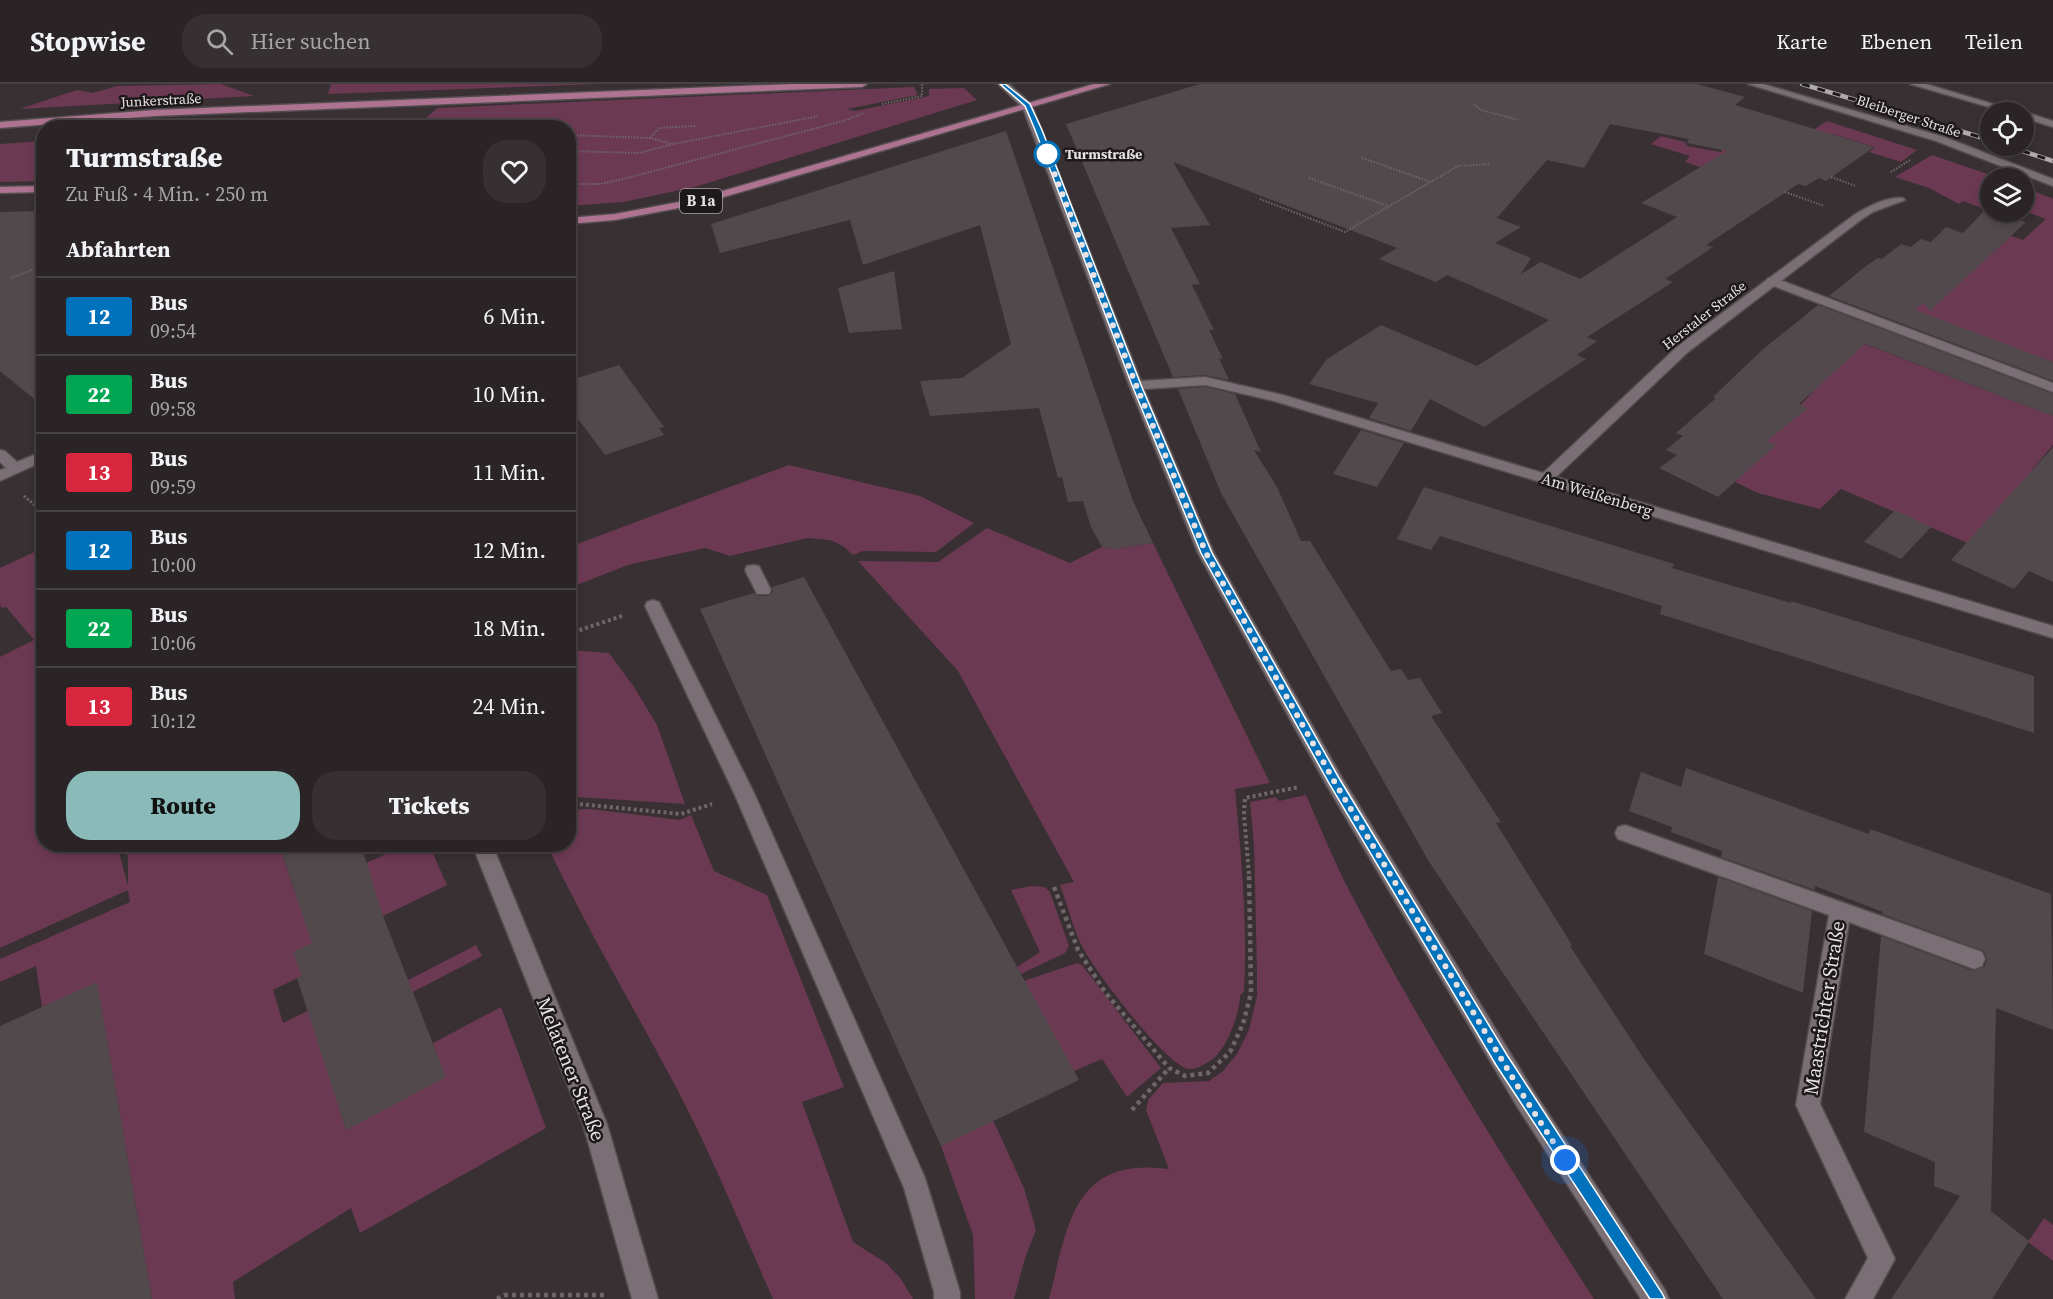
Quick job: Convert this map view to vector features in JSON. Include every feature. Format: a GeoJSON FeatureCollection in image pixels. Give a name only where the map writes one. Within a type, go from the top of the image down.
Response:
{"type":"FeatureCollection","features":[{"type":"Feature","properties":{"kind":"main road","name":"Junkerstraße"},"geometry":{"type":"LineString","coordinates":[[65,120],[155,113],[862,84]]}},
{"type":"Feature","properties":{"kind":"main road","name":"B 1a"},"geometry":{"type":"LineString","coordinates":[[576,220],[615,217],[696,202],[1105,84]]}},
{"type":"Feature","properties":{"kind":"main road","name":"Junkerstraße"},"geometry":{"type":"LineString","coordinates":[[0,125],[36,122]]}},
{"type":"Feature","properties":{"kind":"main road"},"geometry":{"type":"LineString","coordinates":[[0,190],[36,189]]}},
{"type":"Feature","properties":{"kind":"street"},"geometry":{"type":"LineString","coordinates":[[1003,84],[1027,106],[1136,385],[1206,553],[1334,781],[1526,1100],[1656,1299]]}},
{"type":"Feature","properties":{"kind":"street","name":"Bleiberger Straße"},"geometry":{"type":"LineString","coordinates":[[1753,84],[1940,139],[2053,183]]}},
{"type":"Feature","properties":{"kind":"street"},"geometry":{"type":"LineString","coordinates":[[1915,84],[1980,102]]}},
{"type":"Feature","properties":{"kind":"street"},"geometry":{"type":"LineString","coordinates":[[2034,118],[2053,124]]}},
{"type":"Feature","properties":{"kind":"street","name":"Herstaler Straße"},"geometry":{"type":"LineString","coordinates":[[1545,479],[1683,349],[1858,217],[1869,210],[1899,200]]}},
{"type":"Feature","properties":{"kind":"street"},"geometry":{"type":"LineString","coordinates":[[1772,281],[2053,388]]}},
{"type":"Feature","properties":{"kind":"street","name":"Am Weißenberg"},"geometry":{"type":"LineString","coordinates":[[1136,385],[1205,381],[1326,411],[2053,632]]}},
{"type":"Feature","properties":{"kind":"street"},"geometry":{"type":"LineString","coordinates":[[0,454],[16,469]]}},
{"type":"Feature","properties":{"kind":"street"},"geometry":{"type":"LineString","coordinates":[[0,476],[36,459]]}},
{"type":"Feature","properties":{"kind":"street"},"geometry":{"type":"LineString","coordinates":[[753,570],[763,590]]}},
{"type":"Feature","properties":{"kind":"street"},"geometry":{"type":"LineString","coordinates":[[653,606],[744,793],[916,1187],[947,1292],[947,1299]]}},
{"type":"Feature","properties":{"kind":"street","name":"Maastrichter Straße"},"geometry":{"type":"LineString","coordinates":[[1626,833],[1974,959]]}},
{"type":"Feature","properties":{"kind":"street","name":"Melatener Straße"},"geometry":{"type":"LineString","coordinates":[[485,852],[595,1124],[644,1297]]}},
{"type":"Feature","properties":{"kind":"street","name":"Maastrichter Straße"},"geometry":{"type":"LineString","coordinates":[[1839,910],[1808,1105],[1882,1259],[1858,1299]]}},
{"type":"Feature","properties":{"kind":"path"},"geometry":{"type":"LineString","coordinates":[[896,101],[922,96],[922,84]]}},
{"type":"Feature","properties":{"kind":"path"},"geometry":{"type":"LineString","coordinates":[[877,107],[886,103]]}},
{"type":"Feature","properties":{"kind":"path"},"geometry":{"type":"LineString","coordinates":[[1474,104],[1481,110],[1519,120]]}},
{"type":"Feature","properties":{"kind":"path"},"geometry":{"type":"LineString","coordinates":[[576,184],[600,184],[658,171],[843,121],[868,111]]}},
{"type":"Feature","properties":{"kind":"path"},"geometry":{"type":"LineString","coordinates":[[650,138],[659,128],[696,126]]}},
{"type":"Feature","properties":{"kind":"path"},"geometry":{"type":"LineString","coordinates":[[576,152],[639,153],[730,132]]}},
{"type":"Feature","properties":{"kind":"path"},"geometry":{"type":"LineString","coordinates":[[576,135],[650,138],[673,144]]}},
{"type":"Feature","properties":{"kind":"path"},"geometry":{"type":"LineString","coordinates":[[1362,158],[1431,182]]}},
{"type":"Feature","properties":{"kind":"path"},"geometry":{"type":"LineString","coordinates":[[1260,200],[1345,232],[1458,166],[1489,164]]}},
{"type":"Feature","properties":{"kind":"path"},"geometry":{"type":"LineString","coordinates":[[1309,178],[1389,207]]}},
{"type":"Feature","properties":{"kind":"path"},"geometry":{"type":"LineString","coordinates":[[11,278],[36,269]]}},
{"type":"Feature","properties":{"kind":"path"},"geometry":{"type":"LineString","coordinates":[[576,631],[653,606]]}},
{"type":"Feature","properties":{"kind":"path"},"geometry":{"type":"LineString","coordinates":[[1054,887],[1078,950],[1105,992],[1169,1068],[1185,1076],[1208,1073],[1230,1052],[1244,1024],[1251,993],[1245,798],[1334,781]]}},
{"type":"Feature","properties":{"kind":"path"},"geometry":{"type":"LineString","coordinates":[[576,804],[681,814],[689,812]]}},
{"type":"Feature","properties":{"kind":"path"},"geometry":{"type":"LineString","coordinates":[[1132,1110],[1169,1068]]}},
{"type":"Feature","properties":{"kind":"path"},"geometry":{"type":"LineString","coordinates":[[497,1299],[504,1295],[644,1297]]}},
{"type":"Feature","properties":{"kind":"shaded area"},"geometry":{"type":"Polygon","coordinates":[[[221,84],[254,96],[20,109],[77,90],[93,93],[117,86],[221,84]]]}},
{"type":"Feature","properties":{"kind":"shaded area"},"geometry":{"type":"Polygon","coordinates":[[[331,84],[598,84],[328,94],[331,84]]]}},
{"type":"Feature","properties":{"kind":"shaded area"},"geometry":{"type":"Polygon","coordinates":[[[914,87],[918,95],[847,109],[855,111],[929,96],[929,89],[964,88],[977,100],[695,187],[623,202],[576,205],[576,120],[424,120],[437,108],[914,87]]]}},
{"type":"Feature","properties":{"kind":"shaded area"},"geometry":{"type":"Polygon","coordinates":[[[1741,118],[1804,136],[1827,121],[1917,150],[1901,162],[1869,152],[1875,147],[1832,134],[1815,144],[1715,172],[1685,162],[1690,156],[1651,144],[1661,136],[1685,142],[1687,146],[1721,152],[1741,118]]]}},
{"type":"Feature","properties":{"kind":"shaded area"},"geometry":{"type":"Polygon","coordinates":[[[36,141],[36,181],[0,182],[0,144],[36,141]]]}},
{"type":"Feature","properties":{"kind":"shaded area"},"geometry":{"type":"Polygon","coordinates":[[[1932,155],[1980,171],[1980,207],[1963,201],[1959,204],[1929,188],[1895,177],[1932,155]]]}},
{"type":"Feature","properties":{"kind":"shaded area"},"geometry":{"type":"Polygon","coordinates":[[[2034,191],[2053,199],[2053,362],[1906,307],[1974,257],[1985,260],[2011,236],[2023,240],[2046,219],[2034,215],[2034,191]]]}},
{"type":"Feature","properties":{"kind":"shaded area"},"geometry":{"type":"Polygon","coordinates":[[[1859,342],[2053,416],[2053,445],[1970,544],[1841,489],[1820,509],[1758,493],[1735,482],[1775,445],[1767,441],[1859,342]]]}},
{"type":"Feature","properties":{"kind":"shaded area"},"geometry":{"type":"Polygon","coordinates":[[[789,465],[920,496],[974,523],[936,552],[863,551],[853,555],[843,546],[830,540],[807,538],[730,556],[705,548],[628,565],[576,585],[576,544],[789,465]]]}},
{"type":"Feature","properties":{"kind":"shaded area"},"geometry":{"type":"Polygon","coordinates":[[[987,528],[1070,563],[1102,547],[1115,549],[1153,543],[1270,783],[1235,789],[1242,865],[1244,991],[1240,996],[1235,1020],[1224,1046],[1214,1058],[1199,1067],[1189,1069],[1178,1064],[1165,1052],[1132,1017],[1091,961],[1077,934],[1060,885],[1074,882],[958,671],[858,561],[938,562],[987,528]]]}},
{"type":"Feature","properties":{"kind":"shaded area"},"geometry":{"type":"Polygon","coordinates":[[[36,551],[36,852],[119,852],[128,886],[127,852],[281,852],[296,895],[386,854],[386,852],[432,852],[447,885],[383,916],[352,924],[294,952],[302,976],[273,990],[283,1023],[383,974],[389,990],[476,945],[482,956],[413,992],[421,1015],[325,1064],[346,1130],[445,1077],[433,1043],[501,1007],[546,1128],[360,1233],[351,1208],[233,1282],[235,1299],[152,1299],[97,983],[42,1007],[36,966],[0,982],[0,959],[130,902],[128,890],[0,948],[0,657],[34,640],[6,607],[2,608],[0,605],[0,568],[36,551]]]}},
{"type":"Feature","properties":{"kind":"shaded area"},"geometry":{"type":"Polygon","coordinates":[[[576,651],[609,653],[634,687],[657,725],[685,804],[577,797],[576,651]]]}},
{"type":"Feature","properties":{"kind":"shaded area"},"geometry":{"type":"Polygon","coordinates":[[[1306,795],[1345,882],[1408,997],[1499,1149],[1594,1299],[1049,1299],[1070,1222],[1080,1202],[1093,1185],[1112,1174],[1137,1168],[1169,1169],[1146,1110],[1148,1100],[1163,1083],[1209,1081],[1223,1071],[1237,1054],[1249,1030],[1257,996],[1254,844],[1250,802],[1276,797],[1279,801],[1306,795]]]}},
{"type":"Feature","properties":{"kind":"shaded area"},"geometry":{"type":"Polygon","coordinates":[[[591,809],[680,820],[691,815],[714,871],[767,895],[844,1087],[802,1102],[853,1242],[886,1263],[901,1279],[913,1299],[773,1299],[691,1116],[550,852],[576,852],[576,810],[591,809]]]}},
{"type":"Feature","properties":{"kind":"shaded area"},"geometry":{"type":"Polygon","coordinates":[[[1031,886],[1045,887],[1050,892],[1069,946],[1065,953],[1021,974],[1017,967],[1040,952],[1011,890],[1031,886]]]}},
{"type":"Feature","properties":{"kind":"shaded area"},"geometry":{"type":"Polygon","coordinates":[[[1077,963],[1082,965],[1161,1068],[1127,1097],[1102,1059],[1074,1071],[1024,981],[1077,963]]]}},
{"type":"Feature","properties":{"kind":"shaded area"},"geometry":{"type":"Polygon","coordinates":[[[993,1120],[1024,1188],[1036,1230],[1025,1258],[1014,1299],[975,1299],[973,1235],[941,1146],[993,1120]]]}},
{"type":"Feature","properties":{"kind":"shaded area"},"geometry":{"type":"Polygon","coordinates":[[[2044,1218],[2053,1225],[2053,1261],[2028,1242],[2044,1218]]]}},
{"type":"Feature","properties":{"kind":"building"},"geometry":{"type":"Polygon","coordinates":[[[1200,84],[1697,84],[1745,97],[1735,105],[1874,147],[1826,181],[1819,178],[1806,186],[1798,184],[1706,245],[1713,247],[1665,279],[1673,282],[1587,337],[1597,341],[1577,355],[1586,359],[1484,427],[1430,399],[1411,431],[1369,418],[1378,403],[1309,384],[1327,359],[1381,325],[1477,366],[1549,320],[1447,275],[1436,282],[1379,259],[1397,248],[1173,162],[1210,225],[1171,228],[1200,284],[1192,285],[1214,330],[1209,330],[1223,359],[1219,358],[1229,380],[1205,375],[1173,377],[1066,124],[1200,84]],[[1610,124],[1584,168],[1547,160],[1497,218],[1521,227],[1495,243],[1531,258],[1521,274],[1541,262],[1580,279],[1677,217],[1641,203],[1727,151],[1687,143],[1689,139],[1610,124]]]}},
{"type":"Feature","properties":{"kind":"building"},"geometry":{"type":"Polygon","coordinates":[[[1006,131],[1133,501],[1153,543],[1115,549],[1102,547],[1091,527],[1083,501],[1068,502],[1062,477],[1058,478],[1039,408],[930,416],[920,381],[962,378],[1011,344],[980,225],[863,265],[850,220],[720,253],[711,224],[1006,131]]]}},
{"type":"Feature","properties":{"kind":"building"},"geometry":{"type":"Polygon","coordinates":[[[36,211],[36,400],[0,371],[0,212],[36,211]]]}},
{"type":"Feature","properties":{"kind":"building"},"geometry":{"type":"Polygon","coordinates":[[[1980,215],[1980,222],[2026,222],[1930,311],[1923,303],[1915,310],[2053,362],[2053,381],[1829,296],[1866,266],[1878,258],[1882,259],[1901,244],[1911,247],[1921,239],[1931,242],[1946,227],[1963,233],[1980,215]]]}},
{"type":"Feature","properties":{"kind":"building"},"geometry":{"type":"Polygon","coordinates":[[[894,271],[902,329],[849,333],[838,288],[894,271]]]}},
{"type":"Feature","properties":{"kind":"building"},"geometry":{"type":"Polygon","coordinates":[[[1818,305],[2053,394],[2053,416],[1865,344],[1799,404],[1808,408],[1767,441],[1776,445],[1718,497],[1659,468],[1677,455],[1666,450],[1683,436],[1676,433],[1716,398],[1713,397],[1762,350],[1818,305]]]}},
{"type":"Feature","properties":{"kind":"building"},"geometry":{"type":"Polygon","coordinates":[[[619,365],[664,427],[659,428],[664,435],[605,455],[576,416],[576,378],[619,365]]]}},
{"type":"Feature","properties":{"kind":"building"},"geometry":{"type":"Polygon","coordinates":[[[1205,387],[1235,394],[1261,452],[1254,450],[1277,487],[1301,541],[1310,541],[1391,671],[1401,669],[1408,680],[1420,678],[1442,713],[1431,716],[1501,822],[1496,823],[1572,945],[1570,946],[1644,1059],[1816,1299],[1723,1299],[1497,964],[1428,860],[1221,493],[1178,389],[1205,387]]]}},
{"type":"Feature","properties":{"kind":"building"},"geometry":{"type":"Polygon","coordinates":[[[1361,430],[1404,443],[1377,487],[1333,474],[1361,430]]]}},
{"type":"Feature","properties":{"kind":"building"},"geometry":{"type":"Polygon","coordinates":[[[2053,447],[2053,582],[2029,571],[2014,589],[1951,560],[2053,447]]]}},
{"type":"Feature","properties":{"kind":"building"},"geometry":{"type":"Polygon","coordinates":[[[1424,487],[1674,564],[1672,568],[1791,603],[1791,601],[2034,676],[2034,733],[1660,614],[1662,606],[1440,536],[1431,550],[1397,539],[1424,487]]]}},
{"type":"Feature","properties":{"kind":"building"},"geometry":{"type":"Polygon","coordinates":[[[1895,510],[1931,527],[1901,559],[1864,542],[1895,510]]]}},
{"type":"Feature","properties":{"kind":"building"},"geometry":{"type":"Polygon","coordinates":[[[804,577],[1079,1080],[941,1146],[700,609],[754,593],[757,596],[769,596],[773,591],[772,587],[804,577]]]}},
{"type":"Feature","properties":{"kind":"building"},"geometry":{"type":"Polygon","coordinates":[[[1686,768],[1869,834],[1870,829],[2051,894],[2053,1030],[1996,1008],[1991,1211],[2029,1241],[1992,1299],[1891,1299],[1960,1196],[1934,1186],[1935,1162],[1864,1132],[1881,936],[1973,971],[1984,967],[1987,960],[1984,951],[1882,914],[1883,912],[1815,886],[1815,890],[1721,857],[1722,851],[1671,832],[1672,827],[1629,811],[1641,772],[1681,787],[1686,768]]]}},
{"type":"Feature","properties":{"kind":"building"},"geometry":{"type":"Polygon","coordinates":[[[282,852],[363,852],[383,916],[446,1077],[346,1130],[297,978],[302,976],[293,952],[312,943],[282,852]]]}},
{"type":"Feature","properties":{"kind":"building"},"geometry":{"type":"Polygon","coordinates":[[[1718,877],[1812,911],[1803,993],[1704,954],[1718,877]]]}},
{"type":"Feature","properties":{"kind":"building"},"geometry":{"type":"Polygon","coordinates":[[[97,982],[152,1299],[0,1299],[0,1026],[97,982]]]}},
{"type":"Feature","properties":{"kind":"railway"},"geometry":{"type":"LineString","coordinates":[[1802,84],[1980,137]]}},
{"type":"Feature","properties":{"kind":"railway"},"geometry":{"type":"LineString","coordinates":[[2034,155],[2053,161]]}},
{"type":"Feature","properties":{"kind":"bus line","name":"12"},"geometry":{"type":"LineString","coordinates":[[1003,84],[1027,106],[1038,130],[1136,385],[1206,553],[1334,781],[1526,1100],[1656,1299]]}},
{"type":"Feature","properties":{"kind":"place","name":"Turmstraße"},"geometry":{"type":"Point","coordinates":[1047,154]}},
{"type":"Feature","properties":{"kind":"route"},"geometry":{"type":"LineString","coordinates":[[1047,154],[1045,149],[1136,385],[1206,553],[1334,781],[1526,1100],[1565,1160]]}}]}
